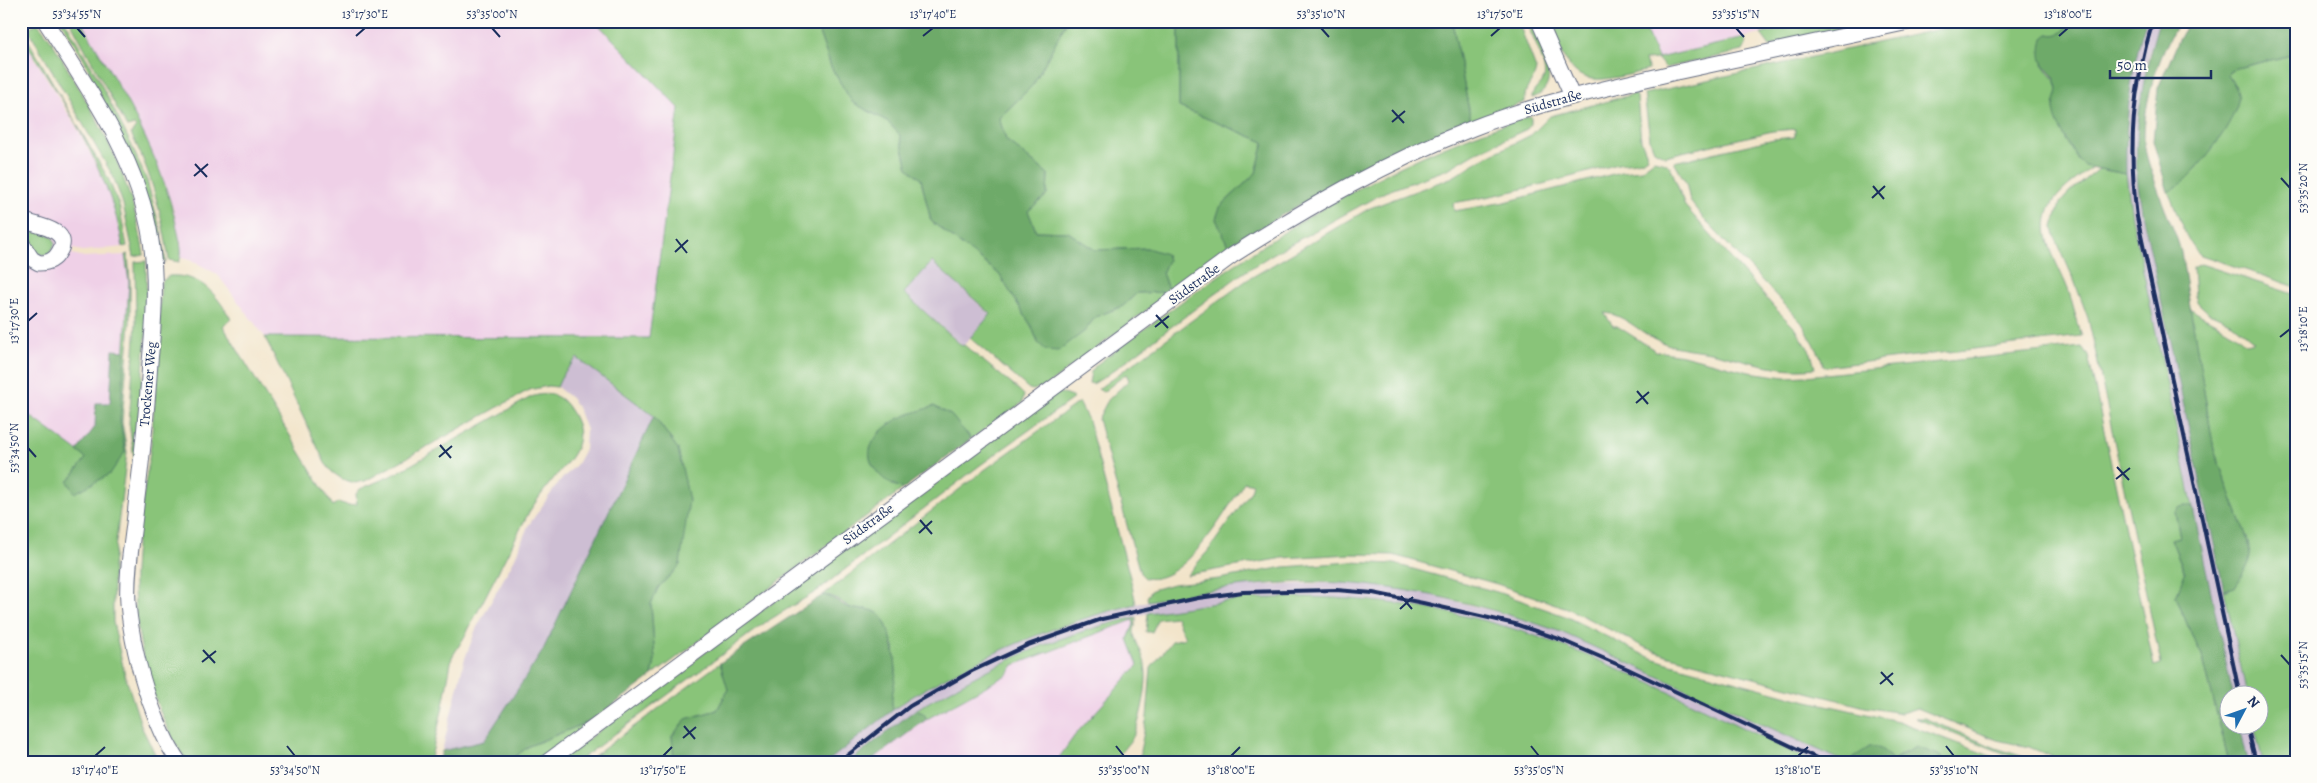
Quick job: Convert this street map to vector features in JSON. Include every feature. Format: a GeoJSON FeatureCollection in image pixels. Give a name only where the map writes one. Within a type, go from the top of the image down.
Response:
{"type":"FeatureCollection","features":[{"type":"Feature","properties":{"kind":"street","name":"Trockener Weg"},"geometry":{"type":"LineString","coordinates":[[45,21],[89,92],[124,154],[138,187],[151,241],[154,272],[153,325],[147,402],[129,570],[128,602],[132,639],[145,687],[159,726],[179,762]]}},
{"type":"Feature","properties":{"kind":"street"},"geometry":{"type":"LineString","coordinates":[[1539,21],[1572,96]]}},
{"type":"Feature","properties":{"kind":"street","name":"Südstraße"},"geometry":{"type":"LineString","coordinates":[[547,762],[1173,299],[1281,224],[1391,163],[1474,128],[1572,96],[1913,21]]}},
{"type":"Feature","properties":{"kind":"street"},"geometry":{"type":"LineString","coordinates":[[21,220],[54,230],[60,237],[62,245],[59,253],[52,260],[39,263],[32,259],[21,242]]}},
{"type":"Feature","properties":{"kind":"shaded area"},"geometry":{"type":"Polygon","coordinates":[[[81,21],[595,21],[679,108],[649,338],[265,337],[217,274],[191,260],[181,258],[181,246],[173,208],[159,168],[135,116],[81,21]]]}},
{"type":"Feature","properties":{"kind":"shaded area"},"geometry":{"type":"Polygon","coordinates":[[[1641,21],[1817,21],[1658,58],[1641,21]]]}},
{"type":"Feature","properties":{"kind":"shaded area"},"geometry":{"type":"Polygon","coordinates":[[[2146,21],[2159,21],[2148,56],[2141,98],[2137,175],[2143,217],[2245,686],[2231,686],[2132,218],[2126,174],[2125,142],[2136,53],[2146,21]]]}},
{"type":"Feature","properties":{"kind":"shaded area"},"geometry":{"type":"Polygon","coordinates":[[[21,36],[78,130],[105,182],[120,226],[123,247],[83,251],[73,249],[72,254],[84,257],[125,255],[129,282],[125,351],[113,350],[110,403],[96,403],[95,427],[77,451],[21,409],[21,36]]]}},
{"type":"Feature","properties":{"kind":"shaded area"},"geometry":{"type":"Polygon","coordinates":[[[932,262],[991,315],[963,346],[904,293],[932,262]]]}},
{"type":"Feature","properties":{"kind":"shaded area"},"geometry":{"type":"Polygon","coordinates":[[[577,358],[654,416],[542,652],[484,741],[442,751],[464,661],[476,629],[515,558],[528,526],[559,482],[577,464],[585,449],[586,430],[578,408],[572,399],[557,387],[563,374],[577,358]]]}},
{"type":"Feature","properties":{"kind":"shaded area"},"geometry":{"type":"Polygon","coordinates":[[[1337,583],[1373,585],[1426,594],[1524,619],[1561,632],[1845,762],[1813,762],[1624,673],[1558,644],[1513,629],[1422,607],[1371,600],[1301,597],[1243,599],[1148,613],[1104,625],[1031,650],[975,677],[915,710],[849,762],[827,762],[909,697],[970,664],[1027,639],[1101,613],[1148,601],[1242,586],[1337,583]]]}},
{"type":"Feature","properties":{"kind":"shaded area"},"geometry":{"type":"Polygon","coordinates":[[[1133,620],[1134,624],[1128,639],[1138,665],[1075,735],[1056,762],[869,762],[927,719],[1008,674],[1014,665],[1133,620]]]}},
{"type":"Feature","properties":{"kind":"shaded area"},"geometry":{"type":"Polygon","coordinates":[[[2242,736],[2256,736],[2263,762],[2248,762],[2242,736]]]}},
{"type":"Feature","properties":{"kind":"green space"},"geometry":{"type":"Polygon","coordinates":[[[61,21],[65,21],[98,78],[131,144],[147,181],[160,228],[166,263],[160,258],[103,101],[84,60],[61,21]]]}},
{"type":"Feature","properties":{"kind":"green space"},"geometry":{"type":"Polygon","coordinates":[[[70,21],[81,21],[124,96],[150,147],[170,200],[180,241],[179,262],[169,260],[155,195],[145,164],[131,134],[136,127],[134,125],[127,127],[70,21]]]}},
{"type":"Feature","properties":{"kind":"green space"},"geometry":{"type":"Polygon","coordinates":[[[595,21],[784,21],[816,24],[831,67],[852,102],[887,121],[900,135],[908,168],[921,179],[931,221],[999,274],[1032,327],[1038,343],[1085,331],[1095,317],[1123,306],[1137,293],[1169,292],[1162,273],[1168,260],[1147,248],[1095,250],[1068,232],[1036,231],[1028,211],[1047,195],[1048,174],[1006,140],[999,118],[1033,85],[1067,21],[1179,21],[1179,107],[1264,142],[1256,173],[1220,207],[1216,219],[1229,248],[1046,386],[1033,390],[1029,389],[970,338],[991,314],[932,262],[904,293],[962,346],[964,345],[1020,391],[1024,395],[1022,403],[971,439],[967,433],[899,418],[880,432],[870,449],[892,485],[904,488],[652,676],[655,660],[651,604],[658,588],[680,565],[678,449],[654,416],[577,358],[563,374],[557,387],[548,386],[529,390],[365,481],[355,483],[342,479],[332,472],[325,463],[265,337],[649,338],[679,108],[595,21]]]}},
{"type":"Feature","properties":{"kind":"green space"},"geometry":{"type":"Polygon","coordinates":[[[784,21],[1067,21],[1033,85],[999,118],[1006,140],[1048,174],[1047,195],[1028,211],[1036,231],[1068,232],[1095,250],[1147,248],[1166,254],[1168,260],[1162,273],[1169,292],[1137,293],[1123,306],[1095,317],[1085,331],[1058,351],[1046,350],[1038,343],[1032,327],[999,274],[931,221],[921,179],[908,168],[900,135],[887,121],[852,102],[831,67],[816,24],[784,21]]]}},
{"type":"Feature","properties":{"kind":"green space"},"geometry":{"type":"Polygon","coordinates":[[[1179,21],[1452,21],[1471,121],[1347,179],[1258,229],[1229,248],[1216,219],[1220,207],[1256,173],[1264,142],[1179,107],[1179,21]]]}},
{"type":"Feature","properties":{"kind":"green space"},"geometry":{"type":"Polygon","coordinates":[[[1452,21],[1518,21],[1536,69],[1534,78],[1527,88],[1525,102],[1471,121],[1452,21]]]}},
{"type":"Feature","properties":{"kind":"green space"},"geometry":{"type":"Polygon","coordinates":[[[1525,21],[1530,21],[1539,40],[1549,74],[1547,84],[1542,92],[1532,98],[1533,92],[1543,81],[1545,72],[1544,65],[1525,21]]]}},
{"type":"Feature","properties":{"kind":"green space"},"geometry":{"type":"Polygon","coordinates":[[[1546,21],[1641,21],[1658,58],[1745,38],[1746,45],[1743,51],[1665,68],[1658,59],[1645,60],[1649,70],[1609,79],[1595,79],[1583,77],[1574,70],[1565,59],[1546,21]]]}},
{"type":"Feature","properties":{"kind":"green space"},"geometry":{"type":"Polygon","coordinates":[[[1817,21],[1882,21],[1770,46],[1761,34],[1817,21]]]}},
{"type":"Feature","properties":{"kind":"green space"},"geometry":{"type":"Polygon","coordinates":[[[1976,21],[2072,21],[2059,34],[2048,34],[2043,64],[2056,82],[2058,90],[2054,107],[2084,166],[2092,167],[2055,199],[2048,214],[2046,224],[2052,254],[2069,292],[2082,336],[1824,367],[1820,355],[1802,323],[1703,218],[1690,201],[1686,183],[1674,162],[1774,139],[1795,137],[1795,129],[1773,131],[1665,156],[1654,150],[1650,140],[1644,94],[1976,21]]]}},
{"type":"Feature","properties":{"kind":"green space"},"geometry":{"type":"Polygon","coordinates":[[[2072,21],[2146,21],[2132,78],[2126,135],[2126,174],[2084,166],[2079,161],[2057,120],[2054,107],[2058,87],[2054,77],[2042,61],[2041,48],[2043,38],[2048,34],[2059,34],[2072,21]]]}},
{"type":"Feature","properties":{"kind":"green space"},"geometry":{"type":"Polygon","coordinates":[[[2159,21],[2179,21],[2171,35],[2154,79],[2147,109],[2144,146],[2181,252],[2214,450],[2247,538],[2250,554],[2249,563],[2235,587],[2224,590],[2143,217],[2137,180],[2136,155],[2141,97],[2159,21]]]}},
{"type":"Feature","properties":{"kind":"green space"},"geometry":{"type":"Polygon","coordinates":[[[2189,21],[2217,21],[2218,26],[2248,21],[2296,21],[2296,54],[2237,68],[2229,72],[2228,76],[2238,94],[2235,111],[2220,138],[2199,166],[2168,192],[2153,141],[2158,88],[2189,21]]]}},
{"type":"Feature","properties":{"kind":"green space"},"geometry":{"type":"Polygon","coordinates":[[[37,23],[56,49],[86,100],[118,163],[133,207],[144,255],[134,257],[123,204],[113,176],[28,29],[37,23]]]}},
{"type":"Feature","properties":{"kind":"green space"},"geometry":{"type":"Polygon","coordinates":[[[21,28],[108,178],[119,205],[127,246],[123,247],[117,218],[96,163],[53,85],[21,36],[21,28]]]}},
{"type":"Feature","properties":{"kind":"green space"},"geometry":{"type":"Polygon","coordinates":[[[2296,54],[2296,287],[2201,255],[2186,235],[2168,192],[2197,168],[2237,88],[2228,76],[2229,72],[2237,68],[2296,54]]]}},
{"type":"Feature","properties":{"kind":"green space"},"geometry":{"type":"Polygon","coordinates":[[[1635,94],[1637,97],[1641,140],[1648,157],[1637,162],[1618,164],[1515,191],[1453,203],[1454,211],[1505,202],[1621,172],[1641,170],[1654,160],[1666,163],[1671,168],[1685,206],[1773,306],[1796,329],[1811,353],[1815,368],[1788,369],[1775,367],[1669,345],[1650,337],[1618,317],[1604,313],[1613,326],[1617,326],[1656,351],[1683,355],[1749,372],[1785,377],[2082,347],[2088,355],[2154,666],[2161,664],[2088,318],[2055,237],[2053,227],[2060,203],[2069,193],[2099,169],[2126,174],[2132,218],[2193,508],[2187,506],[2175,512],[2180,537],[2171,539],[2185,574],[2176,596],[2191,634],[2202,655],[2220,726],[2220,736],[2222,736],[2229,762],[2065,762],[2029,747],[1997,740],[1917,708],[1901,713],[1865,707],[1666,655],[1644,647],[1567,608],[1497,584],[1393,555],[1351,554],[1283,558],[1187,575],[1208,551],[1251,491],[1253,484],[1244,482],[1203,544],[1189,559],[1175,570],[1160,577],[1145,578],[1140,573],[1098,419],[1108,400],[1129,380],[1126,374],[1103,392],[1098,389],[1247,280],[1370,208],[1453,177],[1480,160],[1531,135],[1550,116],[1635,94]]]}},
{"type":"Feature","properties":{"kind":"green space"},"geometry":{"type":"Polygon","coordinates":[[[1531,116],[1531,124],[1527,129],[1475,153],[1448,169],[1385,192],[1271,255],[1240,275],[1106,376],[1093,384],[1089,383],[1091,372],[1096,365],[1198,291],[1303,221],[1357,189],[1413,161],[1471,136],[1531,116]]]}},
{"type":"Feature","properties":{"kind":"green space"},"geometry":{"type":"Polygon","coordinates":[[[30,231],[41,232],[52,237],[55,244],[49,254],[42,255],[36,252],[27,237],[30,231]]]}},
{"type":"Feature","properties":{"kind":"green space"},"geometry":{"type":"Polygon","coordinates":[[[128,254],[130,283],[130,322],[122,422],[127,452],[113,566],[113,622],[125,675],[142,728],[159,762],[21,762],[21,409],[87,458],[68,482],[125,452],[120,421],[129,282],[125,255],[128,254]]]}},
{"type":"Feature","properties":{"kind":"green space"},"geometry":{"type":"Polygon","coordinates":[[[146,261],[147,325],[135,465],[129,423],[136,323],[135,262],[146,261]]]}},
{"type":"Feature","properties":{"kind":"green space"},"geometry":{"type":"Polygon","coordinates":[[[2201,264],[2296,295],[2296,762],[2263,762],[2256,736],[2270,736],[2270,686],[2245,686],[2224,590],[2229,590],[2250,554],[2247,538],[2214,450],[2190,308],[2225,328],[2245,343],[2254,341],[2232,323],[2209,313],[2198,303],[2195,296],[2193,268],[2201,264]]]}},
{"type":"Feature","properties":{"kind":"green space"},"geometry":{"type":"Polygon","coordinates":[[[169,276],[190,278],[199,282],[219,301],[231,319],[223,326],[333,506],[338,502],[347,505],[357,504],[356,494],[360,489],[393,475],[531,397],[542,394],[556,396],[564,402],[575,418],[579,437],[573,453],[529,512],[465,636],[452,657],[430,762],[187,762],[175,742],[154,696],[147,671],[141,645],[134,595],[137,539],[153,424],[161,282],[169,276]]]}},
{"type":"Feature","properties":{"kind":"green space"},"geometry":{"type":"Polygon","coordinates":[[[113,350],[125,351],[120,421],[125,452],[110,474],[75,493],[68,482],[86,458],[77,451],[95,427],[96,403],[110,403],[113,350]]]}},
{"type":"Feature","properties":{"kind":"green space"},"geometry":{"type":"Polygon","coordinates":[[[1061,393],[1074,398],[979,466],[817,591],[766,622],[577,762],[557,762],[1054,394],[1061,393]]]}},
{"type":"Feature","properties":{"kind":"green space"},"geometry":{"type":"Polygon","coordinates":[[[1079,402],[1088,420],[1136,604],[1064,625],[1017,643],[971,664],[893,710],[891,699],[896,672],[894,646],[884,620],[866,609],[861,610],[849,607],[834,597],[823,595],[983,471],[1079,402]]]}},
{"type":"Feature","properties":{"kind":"green space"},"geometry":{"type":"Polygon","coordinates":[[[934,406],[951,415],[971,439],[904,488],[890,483],[879,474],[870,459],[872,445],[876,438],[887,426],[900,418],[934,406]]]}},
{"type":"Feature","properties":{"kind":"green space"},"geometry":{"type":"Polygon","coordinates":[[[654,416],[678,449],[689,500],[680,565],[658,588],[651,604],[655,660],[652,676],[593,720],[529,746],[508,762],[439,762],[442,751],[484,741],[542,652],[654,416]]]}},
{"type":"Feature","properties":{"kind":"green space"},"geometry":{"type":"Polygon","coordinates":[[[2187,506],[2193,508],[2231,686],[2220,686],[2220,726],[2202,655],[2191,634],[2176,596],[2185,573],[2171,539],[2180,537],[2175,512],[2180,507],[2187,506]]]}},
{"type":"Feature","properties":{"kind":"green space"},"geometry":{"type":"Polygon","coordinates":[[[1350,562],[1395,564],[1497,592],[1565,616],[1644,655],[1664,662],[1799,699],[1898,721],[2006,762],[1944,762],[1939,755],[1905,752],[1893,760],[1881,749],[1854,757],[1854,762],[1845,762],[1561,632],[1492,610],[1421,593],[1346,583],[1317,582],[1232,587],[1148,601],[1147,597],[1152,590],[1173,584],[1219,579],[1284,567],[1350,562]]]}},
{"type":"Feature","properties":{"kind":"green space"},"geometry":{"type":"Polygon","coordinates":[[[823,595],[831,597],[850,608],[867,609],[876,612],[885,622],[891,639],[896,665],[892,700],[893,710],[827,762],[674,762],[672,736],[686,719],[717,710],[728,690],[720,663],[823,595]]]}},
{"type":"Feature","properties":{"kind":"green space"},"geometry":{"type":"Polygon","coordinates":[[[1301,597],[1366,600],[1431,609],[1527,633],[1623,671],[1813,762],[1141,762],[1140,751],[1147,717],[1151,668],[1172,641],[1185,638],[1176,617],[1158,619],[1152,632],[1146,632],[1148,613],[1243,599],[1301,597]]]}},
{"type":"Feature","properties":{"kind":"green space"},"geometry":{"type":"Polygon","coordinates":[[[1136,617],[1134,635],[1145,664],[1145,690],[1135,733],[1116,762],[1056,762],[1075,735],[1138,665],[1128,639],[1134,624],[1133,620],[1014,665],[1008,674],[927,719],[923,713],[915,710],[1015,657],[1069,636],[1136,617]]]}},
{"type":"Feature","properties":{"kind":"green space"},"geometry":{"type":"Polygon","coordinates":[[[720,663],[728,689],[717,710],[686,719],[672,736],[674,762],[586,762],[720,663]]]}},
{"type":"Feature","properties":{"kind":"green space"},"geometry":{"type":"Polygon","coordinates":[[[915,710],[923,713],[927,719],[869,762],[849,762],[915,710]]]}},
{"type":"Feature","properties":{"kind":"green space"},"geometry":{"type":"Polygon","coordinates":[[[1915,718],[1924,718],[1996,748],[2039,762],[2026,762],[1915,718]]]}},
{"type":"Feature","properties":{"kind":"green space"},"geometry":{"type":"Polygon","coordinates":[[[593,720],[536,762],[508,762],[529,746],[593,720]]]}},
{"type":"Feature","properties":{"kind":"green space"},"geometry":{"type":"Polygon","coordinates":[[[2222,736],[2242,736],[2248,762],[2229,762],[2222,736]]]}},
{"type":"Feature","properties":{"kind":"green space"},"geometry":{"type":"Polygon","coordinates":[[[1871,746],[1881,749],[1893,760],[1916,747],[1939,755],[1944,762],[1854,762],[1854,757],[1871,746]]]}},
{"type":"Feature","properties":{"kind":"railway"},"geometry":{"type":"LineString","coordinates":[[2153,21],[2140,71],[2134,119],[2133,167],[2137,217],[2238,686]]}},
{"type":"Feature","properties":{"kind":"railway"},"geometry":{"type":"LineString","coordinates":[[839,762],[910,706],[972,671],[1028,645],[1102,619],[1198,598],[1243,592],[1336,590],[1373,593],[1423,603],[1515,624],[1559,639],[1628,669],[1825,762]]}},
{"type":"Feature","properties":{"kind":"railway"},"geometry":{"type":"LineString","coordinates":[[2250,736],[2256,762]]}}]}
